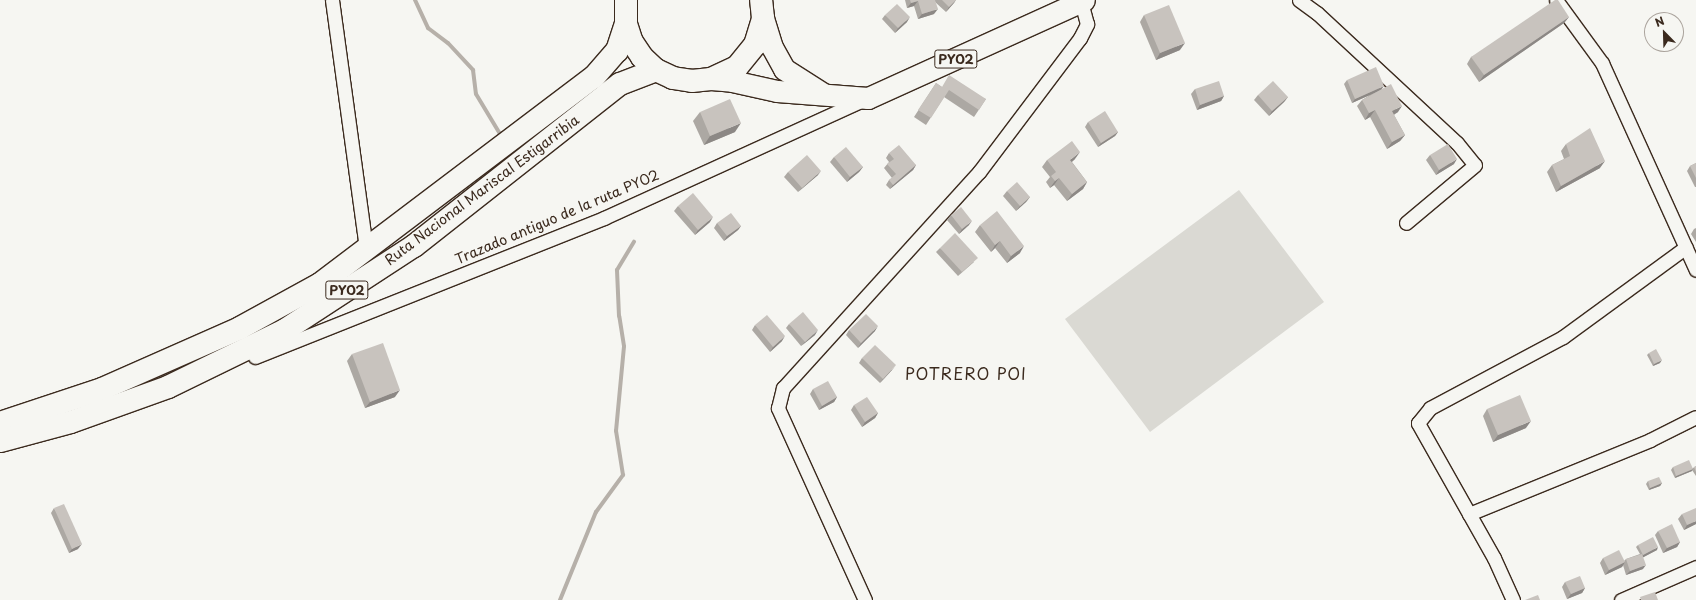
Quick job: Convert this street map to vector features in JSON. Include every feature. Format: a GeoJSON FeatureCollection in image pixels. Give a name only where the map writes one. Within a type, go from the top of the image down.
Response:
{"type":"FeatureCollection","features":[{"type":"Feature","properties":{"kind":"highway","name":"PY02"},"geometry":{"type":"LineString","coordinates":[[626,0],[626,24],[632,42],[642,57],[656,70],[673,78],[692,81],[711,79],[737,67],[755,45],[762,9]]}},
{"type":"Feature","properties":{"kind":"highway","name":"Ruta Nacional Mariscal Estigarribia"},"geometry":{"type":"LineString","coordinates":[[0,423],[102,389],[240,328],[320,284],[594,76],[616,51],[626,24]]}},
{"type":"Feature","properties":{"kind":"highway","name":"Ruta Nacional Mariscal Estigarribia"},"geometry":{"type":"LineString","coordinates":[[0,441],[71,422],[168,387],[285,330],[414,246],[620,84],[656,70]]}},
{"type":"Feature","properties":{"kind":"main road","name":"PY02"},"geometry":{"type":"LineString","coordinates":[[828,96],[868,98],[1082,1]]}},
{"type":"Feature","properties":{"kind":"main road"},"geometry":{"type":"LineString","coordinates":[[762,9],[772,47],[784,69],[828,96]]}},
{"type":"Feature","properties":{"kind":"main road"},"geometry":{"type":"LineString","coordinates":[[711,79],[828,96]]}},
{"type":"Feature","properties":{"kind":"street"},"geometry":{"type":"LineString","coordinates":[[332,0],[366,248]]}},
{"type":"Feature","properties":{"kind":"street"},"geometry":{"type":"LineString","coordinates":[[1299,0],[1317,14],[1457,143],[1475,165],[1406,223]]}},
{"type":"Feature","properties":{"kind":"street"},"geometry":{"type":"LineString","coordinates":[[1556,0],[1602,63],[1696,270]]}},
{"type":"Feature","properties":{"kind":"street"},"geometry":{"type":"LineString","coordinates":[[865,600],[778,408],[783,388],[979,172],[1080,38],[1087,24],[1082,1]]}},
{"type":"Feature","properties":{"kind":"street","name":"Trazado antiguo de la ruta PY02"},"geometry":{"type":"LineString","coordinates":[[255,357],[604,218],[868,98]]}},
{"type":"Feature","properties":{"kind":"street"},"geometry":{"type":"LineString","coordinates":[[1513,600],[1494,558],[1418,423],[1430,408],[1563,337],[1686,247]]}},
{"type":"Feature","properties":{"kind":"street"},"geometry":{"type":"LineString","coordinates":[[1469,514],[1650,440],[1696,417]]}},
{"type":"Feature","properties":{"kind":"street"},"geometry":{"type":"LineString","coordinates":[[1620,600],[1696,567]]}},
{"type":"Feature","properties":{"kind":"shaded area"},"geometry":{"type":"Polygon","coordinates":[[[1239,190],[1324,302],[1150,432],[1065,319],[1239,190]]]}},
{"type":"Feature","properties":{"kind":"building"},"geometry":{"type":"Polygon","coordinates":[[[910,0],[935,0],[938,9],[922,14],[918,1],[911,3],[910,0]]]}},
{"type":"Feature","properties":{"kind":"building"},"geometry":{"type":"Polygon","coordinates":[[[942,0],[956,0],[949,7],[942,0]]]}},
{"type":"Feature","properties":{"kind":"building"},"geometry":{"type":"Polygon","coordinates":[[[1555,0],[1558,0],[1569,17],[1484,75],[1471,57],[1555,0]]]}},
{"type":"Feature","properties":{"kind":"building"},"geometry":{"type":"Polygon","coordinates":[[[897,4],[910,17],[898,28],[885,15],[897,4]]]}},
{"type":"Feature","properties":{"kind":"building"},"geometry":{"type":"Polygon","coordinates":[[[1169,5],[1185,43],[1160,53],[1144,15],[1169,5]]]}},
{"type":"Feature","properties":{"kind":"building"},"geometry":{"type":"Polygon","coordinates":[[[1376,67],[1384,86],[1355,99],[1347,80],[1376,67]]]}},
{"type":"Feature","properties":{"kind":"building"},"geometry":{"type":"Polygon","coordinates":[[[949,75],[986,99],[979,110],[949,90],[931,118],[918,110],[936,83],[942,87],[949,75]]]}},
{"type":"Feature","properties":{"kind":"building"},"geometry":{"type":"Polygon","coordinates":[[[1219,81],[1224,96],[1200,105],[1195,89],[1219,81]]]}},
{"type":"Feature","properties":{"kind":"building"},"geometry":{"type":"Polygon","coordinates":[[[1273,81],[1288,97],[1272,111],[1258,95],[1273,81]]]}},
{"type":"Feature","properties":{"kind":"building"},"geometry":{"type":"Polygon","coordinates":[[[1391,84],[1402,106],[1392,111],[1405,135],[1392,142],[1375,110],[1369,113],[1362,100],[1391,84]]]}},
{"type":"Feature","properties":{"kind":"building"},"geometry":{"type":"Polygon","coordinates":[[[730,99],[741,123],[710,136],[700,112],[730,99]]]}},
{"type":"Feature","properties":{"kind":"building"},"geometry":{"type":"Polygon","coordinates":[[[1105,111],[1118,132],[1101,143],[1088,122],[1105,111]]]}},
{"type":"Feature","properties":{"kind":"building"},"geometry":{"type":"Polygon","coordinates":[[[1590,128],[1605,161],[1561,186],[1552,165],[1570,156],[1566,144],[1590,128]]]}},
{"type":"Feature","properties":{"kind":"building"},"geometry":{"type":"Polygon","coordinates":[[[1072,141],[1080,152],[1070,160],[1087,182],[1072,194],[1059,178],[1055,181],[1051,176],[1056,172],[1047,160],[1072,141]]]}},
{"type":"Feature","properties":{"kind":"building"},"geometry":{"type":"Polygon","coordinates":[[[1448,144],[1457,159],[1439,170],[1430,155],[1448,144]]]}},
{"type":"Feature","properties":{"kind":"building"},"geometry":{"type":"Polygon","coordinates":[[[899,145],[916,165],[893,185],[889,180],[896,174],[887,164],[894,159],[889,153],[899,145]]]}},
{"type":"Feature","properties":{"kind":"building"},"geometry":{"type":"Polygon","coordinates":[[[846,147],[863,167],[850,177],[834,157],[846,147]]]}},
{"type":"Feature","properties":{"kind":"building"},"geometry":{"type":"Polygon","coordinates":[[[807,155],[821,171],[802,188],[788,172],[807,155]]]}},
{"type":"Feature","properties":{"kind":"building"},"geometry":{"type":"Polygon","coordinates":[[[1696,163],[1696,178],[1690,166],[1696,163]]]}},
{"type":"Feature","properties":{"kind":"building"},"geometry":{"type":"Polygon","coordinates":[[[1017,182],[1030,197],[1020,206],[1007,191],[1017,182]]]}},
{"type":"Feature","properties":{"kind":"building"},"geometry":{"type":"Polygon","coordinates":[[[693,193],[713,217],[698,230],[678,206],[693,193]]]}},
{"type":"Feature","properties":{"kind":"building"},"geometry":{"type":"Polygon","coordinates":[[[961,207],[972,221],[962,229],[951,215],[961,207]]]}},
{"type":"Feature","properties":{"kind":"building"},"geometry":{"type":"Polygon","coordinates":[[[997,211],[1024,246],[1011,256],[1000,241],[995,245],[980,225],[997,211]]]}},
{"type":"Feature","properties":{"kind":"building"},"geometry":{"type":"Polygon","coordinates":[[[731,213],[741,226],[727,236],[717,223],[731,213]]]}},
{"type":"Feature","properties":{"kind":"building"},"geometry":{"type":"Polygon","coordinates":[[[955,233],[978,258],[962,272],[940,248],[955,233]]]}},
{"type":"Feature","properties":{"kind":"building"},"geometry":{"type":"Polygon","coordinates":[[[803,312],[818,330],[805,342],[789,324],[803,312]]]}},
{"type":"Feature","properties":{"kind":"building"},"geometry":{"type":"Polygon","coordinates":[[[866,314],[878,326],[861,343],[849,330],[866,314]]]}},
{"type":"Feature","properties":{"kind":"building"},"geometry":{"type":"Polygon","coordinates":[[[767,315],[785,336],[773,347],[755,325],[767,315]]]}},
{"type":"Feature","properties":{"kind":"building"},"geometry":{"type":"Polygon","coordinates":[[[383,343],[400,390],[370,402],[352,354],[383,343]]]}},
{"type":"Feature","properties":{"kind":"building"},"geometry":{"type":"Polygon","coordinates":[[[875,345],[896,365],[883,379],[862,358],[875,345]]]}},
{"type":"Feature","properties":{"kind":"building"},"geometry":{"type":"Polygon","coordinates":[[[1656,349],[1662,360],[1654,364],[1649,353],[1656,349]]]}},
{"type":"Feature","properties":{"kind":"building"},"geometry":{"type":"Polygon","coordinates":[[[828,381],[837,397],[822,406],[813,389],[828,381]]]}},
{"type":"Feature","properties":{"kind":"building"},"geometry":{"type":"Polygon","coordinates":[[[1520,395],[1531,421],[1498,435],[1487,409],[1520,395]]]}},
{"type":"Feature","properties":{"kind":"building"},"geometry":{"type":"Polygon","coordinates":[[[867,397],[878,413],[865,422],[854,405],[867,397]]]}},
{"type":"Feature","properties":{"kind":"building"},"geometry":{"type":"Polygon","coordinates":[[[1689,460],[1693,469],[1676,476],[1673,467],[1689,460]]]}},
{"type":"Feature","properties":{"kind":"building"},"geometry":{"type":"Polygon","coordinates":[[[1659,477],[1662,483],[1650,488],[1648,481],[1659,477]]]}},
{"type":"Feature","properties":{"kind":"building"},"geometry":{"type":"Polygon","coordinates":[[[64,504],[82,544],[72,549],[54,508],[64,504]]]}},
{"type":"Feature","properties":{"kind":"building"},"geometry":{"type":"Polygon","coordinates":[[[1696,508],[1696,521],[1687,525],[1682,514],[1696,508]]]}},
{"type":"Feature","properties":{"kind":"building"},"geometry":{"type":"Polygon","coordinates":[[[1672,524],[1680,542],[1667,548],[1658,531],[1672,524]]]}},
{"type":"Feature","properties":{"kind":"building"},"geometry":{"type":"Polygon","coordinates":[[[1653,537],[1658,547],[1643,555],[1638,545],[1653,537]]]}},
{"type":"Feature","properties":{"kind":"building"},"geometry":{"type":"Polygon","coordinates":[[[1619,550],[1625,562],[1609,570],[1603,558],[1619,550]]]}},
{"type":"Feature","properties":{"kind":"building"},"geometry":{"type":"Polygon","coordinates":[[[1642,554],[1646,565],[1630,571],[1626,559],[1642,554]]]}},
{"type":"Feature","properties":{"kind":"building"},"geometry":{"type":"Polygon","coordinates":[[[1580,576],[1585,588],[1571,594],[1565,582],[1580,576]]]}},
{"type":"Feature","properties":{"kind":"building"},"geometry":{"type":"Polygon","coordinates":[[[1655,592],[1658,600],[1641,600],[1640,597],[1655,592]]]}},
{"type":"Feature","properties":{"kind":"building"},"geometry":{"type":"Polygon","coordinates":[[[1538,595],[1540,600],[1525,600],[1538,595]]]}},
{"type":"Feature","properties":{"kind":"waterway"},"geometry":{"type":"LineString","coordinates":[[415,0],[428,28],[448,43],[473,70],[476,94],[500,134]]}},
{"type":"Feature","properties":{"kind":"waterway"},"geometry":{"type":"LineString","coordinates":[[560,600],[596,512],[623,475],[616,431],[624,346],[619,316],[617,270],[634,242]]}},
{"type":"Feature","properties":{"kind":"district","name":"POTRERO POI"},"geometry":{"type":"Point","coordinates":[966,373]}}]}
